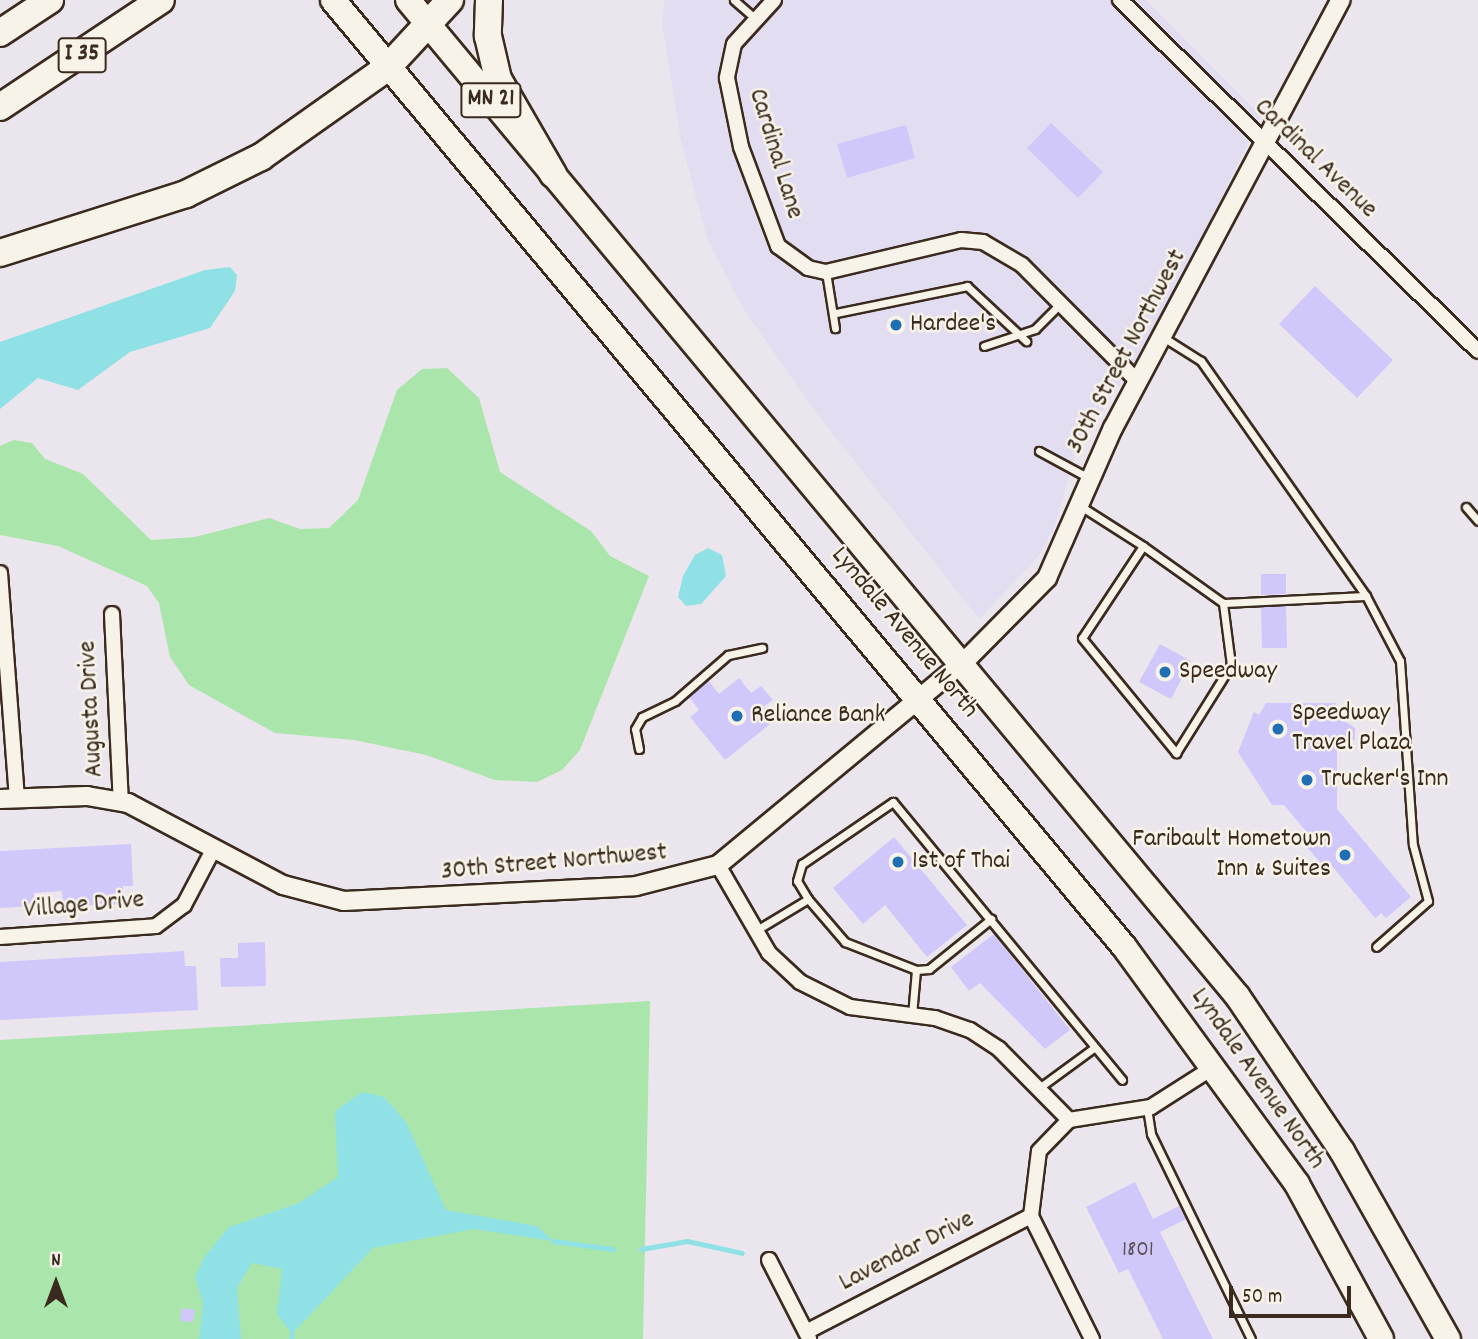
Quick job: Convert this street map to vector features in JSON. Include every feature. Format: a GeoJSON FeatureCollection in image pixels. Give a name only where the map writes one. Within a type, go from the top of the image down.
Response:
{"type":"FeatureCollection","features":[{"type":"Feature","properties":{"kind":"highway","name":"I 35"},"geometry":{"type":"LineString","coordinates":[[0,33],[50,0]]}},
{"type":"Feature","properties":{"kind":"highway","name":"I 35"},"geometry":{"type":"LineString","coordinates":[[0,107],[161,0]]}},
{"type":"Feature","properties":{"kind":"highway","name":"Lyndale Avenue North"},"geometry":{"type":"LineString","coordinates":[[333,0],[920,698],[1215,1066],[1297,1184],[1381,1339]]}},
{"type":"Feature","properties":{"kind":"highway","name":"Lyndale Avenue North"},"geometry":{"type":"LineString","coordinates":[[408,0],[965,661],[1263,1031],[1342,1152],[1448,1339]]}},
{"type":"Feature","properties":{"kind":"highway"},"geometry":{"type":"LineString","coordinates":[[0,253],[227,176],[298,133],[388,67],[450,0]]}},
{"type":"Feature","properties":{"kind":"highway"},"geometry":{"type":"LineString","coordinates":[[489,0],[488,36],[498,79],[553,174]]}},
{"type":"Feature","properties":{"kind":"street","name":"Cardinal Lane"},"geometry":{"type":"LineString","coordinates":[[774,0],[755,19],[728,60],[741,147],[778,246],[826,272]]}},
{"type":"Feature","properties":{"kind":"street","name":"Cardinal Avenue"},"geometry":{"type":"LineString","coordinates":[[1120,0],[1478,351]]}},
{"type":"Feature","properties":{"kind":"street","name":"30th Street Northwest"},"geometry":{"type":"LineString","coordinates":[[8,799],[87,796],[121,802],[292,888],[358,902],[643,885],[718,865],[965,661],[1046,578],[1082,507],[1089,478],[1139,383],[1166,339],[1263,143],[1341,0]]}},
{"type":"Feature","properties":{"kind":"street"},"geometry":{"type":"LineString","coordinates":[[826,272],[961,240],[983,242],[1004,250],[1139,383]]}},
{"type":"Feature","properties":{"kind":"street"},"geometry":{"type":"LineString","coordinates":[[1,573],[8,799]]}},
{"type":"Feature","properties":{"kind":"street","name":"Augusta Drive"},"geometry":{"type":"LineString","coordinates":[[112,614],[121,802]]}},
{"type":"Feature","properties":{"kind":"street","name":"Village Drive"},"geometry":{"type":"LineString","coordinates":[[0,937],[156,926],[184,905],[214,848]]}},
{"type":"Feature","properties":{"kind":"street"},"geometry":{"type":"LineString","coordinates":[[718,865],[754,931],[787,973],[813,991],[866,1012],[912,1015],[970,1030],[1039,1088],[1069,1119]]}},
{"type":"Feature","properties":{"kind":"street"},"geometry":{"type":"LineString","coordinates":[[1092,1339],[1031,1216],[1039,1151],[1069,1119],[1147,1108],[1215,1066]]}},
{"type":"Feature","properties":{"kind":"street","name":"Lavendar Drive"},"geometry":{"type":"LineString","coordinates":[[807,1335],[1031,1216]]}},
{"type":"Feature","properties":{"kind":"street"},"geometry":{"type":"LineString","coordinates":[[769,1260],[807,1335]]}},
{"type":"Feature","properties":{"kind":"lane"},"geometry":{"type":"LineString","coordinates":[[734,0],[755,19]]}},
{"type":"Feature","properties":{"kind":"lane"},"geometry":{"type":"LineString","coordinates":[[826,272],[825,288],[836,313],[835,328]]}},
{"type":"Feature","properties":{"kind":"lane"},"geometry":{"type":"LineString","coordinates":[[836,313],[955,285],[978,292],[1026,341]]}},
{"type":"Feature","properties":{"kind":"lane"},"geometry":{"type":"LineString","coordinates":[[984,346],[1035,329],[1061,304]]}},
{"type":"Feature","properties":{"kind":"lane"},"geometry":{"type":"LineString","coordinates":[[1166,339],[1201,360],[1366,596],[1400,661],[1413,845],[1428,901],[1376,947]]}},
{"type":"Feature","properties":{"kind":"lane"},"geometry":{"type":"LineString","coordinates":[[1039,452],[1089,478]]}},
{"type":"Feature","properties":{"kind":"lane"},"geometry":{"type":"LineString","coordinates":[[1082,507],[1223,603],[1366,596]]}},
{"type":"Feature","properties":{"kind":"lane"},"geometry":{"type":"LineString","coordinates":[[1466,508],[1478,521]]}},
{"type":"Feature","properties":{"kind":"lane"},"geometry":{"type":"LineString","coordinates":[[1143,546],[1082,638],[1176,753],[1231,665],[1223,603]]}},
{"type":"Feature","properties":{"kind":"lane"},"geometry":{"type":"LineString","coordinates":[[639,749],[635,729],[642,718],[675,701],[728,655],[762,648]]}},
{"type":"Feature","properties":{"kind":"lane"},"geometry":{"type":"LineString","coordinates":[[991,919],[929,968],[916,970],[845,942],[808,899],[797,881],[802,864],[893,802],[991,919],[1122,1080]]}},
{"type":"Feature","properties":{"kind":"lane"},"geometry":{"type":"LineString","coordinates":[[754,931],[808,899]]}},
{"type":"Feature","properties":{"kind":"lane"},"geometry":{"type":"LineString","coordinates":[[912,1015],[916,970]]}},
{"type":"Feature","properties":{"kind":"lane"},"geometry":{"type":"LineString","coordinates":[[1039,1088],[1095,1047]]}},
{"type":"Feature","properties":{"kind":"lane"},"geometry":{"type":"LineString","coordinates":[[1147,1108],[1150,1134],[1251,1339]]}},
{"type":"Feature","properties":{"kind":"shaded area"},"geometry":{"type":"Polygon","coordinates":[[[664,0],[1146,0],[1261,116],[1161,321],[1076,452],[1054,528],[1037,558],[979,619],[814,410],[743,308],[707,238],[681,141],[662,24],[664,0]]]}},
{"type":"Feature","properties":{"kind":"green space"},"geometry":{"type":"Polygon","coordinates":[[[447,368],[479,398],[500,472],[591,531],[610,556],[649,576],[580,750],[562,770],[537,782],[495,780],[426,755],[354,740],[275,733],[189,685],[170,657],[159,603],[147,586],[58,546],[0,535],[0,446],[14,440],[32,443],[45,459],[83,474],[151,540],[195,537],[269,518],[300,529],[329,528],[358,500],[397,390],[422,369],[447,368]]]}},
{"type":"Feature","properties":{"kind":"green space"},"geometry":{"type":"Polygon","coordinates":[[[650,1001],[643,1339],[0,1339],[0,1040],[650,1001]]]}},
{"type":"Feature","properties":{"kind":"water"},"geometry":{"type":"Polygon","coordinates":[[[230,267],[237,275],[235,291],[210,328],[130,352],[78,390],[38,378],[0,409],[0,342],[205,270],[230,267]]]}},
{"type":"Feature","properties":{"kind":"water"},"geometry":{"type":"Polygon","coordinates":[[[708,548],[722,555],[726,576],[701,604],[686,606],[678,597],[683,576],[695,555],[708,548]]]}},
{"type":"Feature","properties":{"kind":"water"},"geometry":{"type":"Polygon","coordinates":[[[362,1092],[384,1097],[406,1122],[446,1210],[537,1226],[553,1241],[474,1229],[373,1248],[292,1334],[277,1314],[282,1269],[252,1263],[237,1288],[241,1339],[199,1339],[203,1303],[195,1277],[205,1256],[229,1227],[299,1203],[338,1177],[335,1111],[362,1092]]]}},
{"type":"Feature","properties":{"kind":"building"},"geometry":{"type":"Polygon","coordinates":[[[1051,123],[1103,172],[1078,198],[1027,148],[1051,123]]]}},
{"type":"Feature","properties":{"kind":"building"},"geometry":{"type":"Polygon","coordinates":[[[906,125],[915,158],[847,178],[837,144],[906,125]]]}},
{"type":"Feature","properties":{"kind":"building"},"geometry":{"type":"Polygon","coordinates":[[[1315,286],[1393,360],[1357,398],[1279,324],[1315,286]]]}},
{"type":"Feature","properties":{"kind":"building"},"geometry":{"type":"Polygon","coordinates":[[[1261,574],[1286,574],[1286,594],[1261,595],[1261,574]]]}},
{"type":"Feature","properties":{"kind":"building"},"geometry":{"type":"Polygon","coordinates":[[[1286,606],[1287,648],[1262,648],[1261,607],[1286,606]]]}},
{"type":"Feature","properties":{"kind":"building","name":"Speedway"},"geometry":{"type":"Polygon","coordinates":[[[1160,644],[1191,661],[1171,699],[1139,682],[1160,644]]]}},
{"type":"Feature","properties":{"kind":"building"},"geometry":{"type":"Polygon","coordinates":[[[739,678],[751,693],[761,686],[773,700],[763,707],[774,721],[725,760],[690,717],[699,710],[689,697],[708,680],[719,694],[739,678]]]}},
{"type":"Feature","properties":{"kind":"building"},"geometry":{"type":"Polygon","coordinates":[[[1266,703],[1336,703],[1337,716],[1355,728],[1355,740],[1337,740],[1337,809],[1411,897],[1386,918],[1381,913],[1375,918],[1328,861],[1323,866],[1308,848],[1315,842],[1284,805],[1272,805],[1238,752],[1254,712],[1259,715],[1266,703]]]}},
{"type":"Feature","properties":{"kind":"building"},"geometry":{"type":"Polygon","coordinates":[[[894,837],[967,925],[927,957],[885,905],[863,924],[833,888],[894,837]]]}},
{"type":"Feature","properties":{"kind":"building"},"geometry":{"type":"Polygon","coordinates":[[[131,844],[133,886],[123,886],[123,904],[63,906],[62,891],[34,893],[34,906],[0,908],[0,851],[131,844]]]}},
{"type":"Feature","properties":{"kind":"building"},"geometry":{"type":"Polygon","coordinates":[[[994,934],[1070,1030],[1045,1049],[980,983],[969,991],[951,967],[994,934]]]}},
{"type":"Feature","properties":{"kind":"building"},"geometry":{"type":"Polygon","coordinates":[[[265,942],[266,986],[221,987],[220,958],[238,958],[238,943],[265,942]]]}},
{"type":"Feature","properties":{"kind":"building"},"geometry":{"type":"Polygon","coordinates":[[[184,951],[185,966],[196,966],[198,1010],[0,1020],[0,962],[184,951]]]}},
{"type":"Feature","properties":{"kind":"building"},"geometry":{"type":"Polygon","coordinates":[[[1135,1182],[1153,1219],[1179,1206],[1186,1219],[1160,1232],[1213,1339],[1163,1339],[1128,1269],[1119,1273],[1086,1207],[1135,1182]]]}},
{"type":"Feature","properties":{"kind":"building"},"geometry":{"type":"Polygon","coordinates":[[[182,1308],[195,1310],[193,1322],[180,1321],[182,1308]]]}},
{"type":"Feature","properties":{"kind":"waterway"},"geometry":{"type":"LineString","coordinates":[[553,1241],[612,1249]]}},
{"type":"Feature","properties":{"kind":"waterway"},"geometry":{"type":"LineString","coordinates":[[641,1249],[687,1241],[742,1253]]}},
{"type":"Feature","properties":{"kind":"waterway"},"geometry":{"type":"LineString","coordinates":[[291,1339],[292,1334]]}},
{"type":"Feature","properties":{"kind":"place","name":"Hardee's"},"geometry":{"type":"Point","coordinates":[896,325]}},
{"type":"Feature","properties":{"kind":"place","name":"Speedway"},"geometry":{"type":"Point","coordinates":[1165,672]}},
{"type":"Feature","properties":{"kind":"place","name":"Reliance Bank"},"geometry":{"type":"Point","coordinates":[737,716]}},
{"type":"Feature","properties":{"kind":"place","name":"Speedway Travel Plaza"},"geometry":{"type":"Point","coordinates":[1278,729]}},
{"type":"Feature","properties":{"kind":"place","name":"Trucker's Inn"},"geometry":{"type":"Point","coordinates":[1307,780]}},
{"type":"Feature","properties":{"kind":"place","name":"Faribault Hometown Inn & Suites"},"geometry":{"type":"Point","coordinates":[1345,855]}},
{"type":"Feature","properties":{"kind":"place","name":"1st of Thai"},"geometry":{"type":"Point","coordinates":[898,862]}}]}
